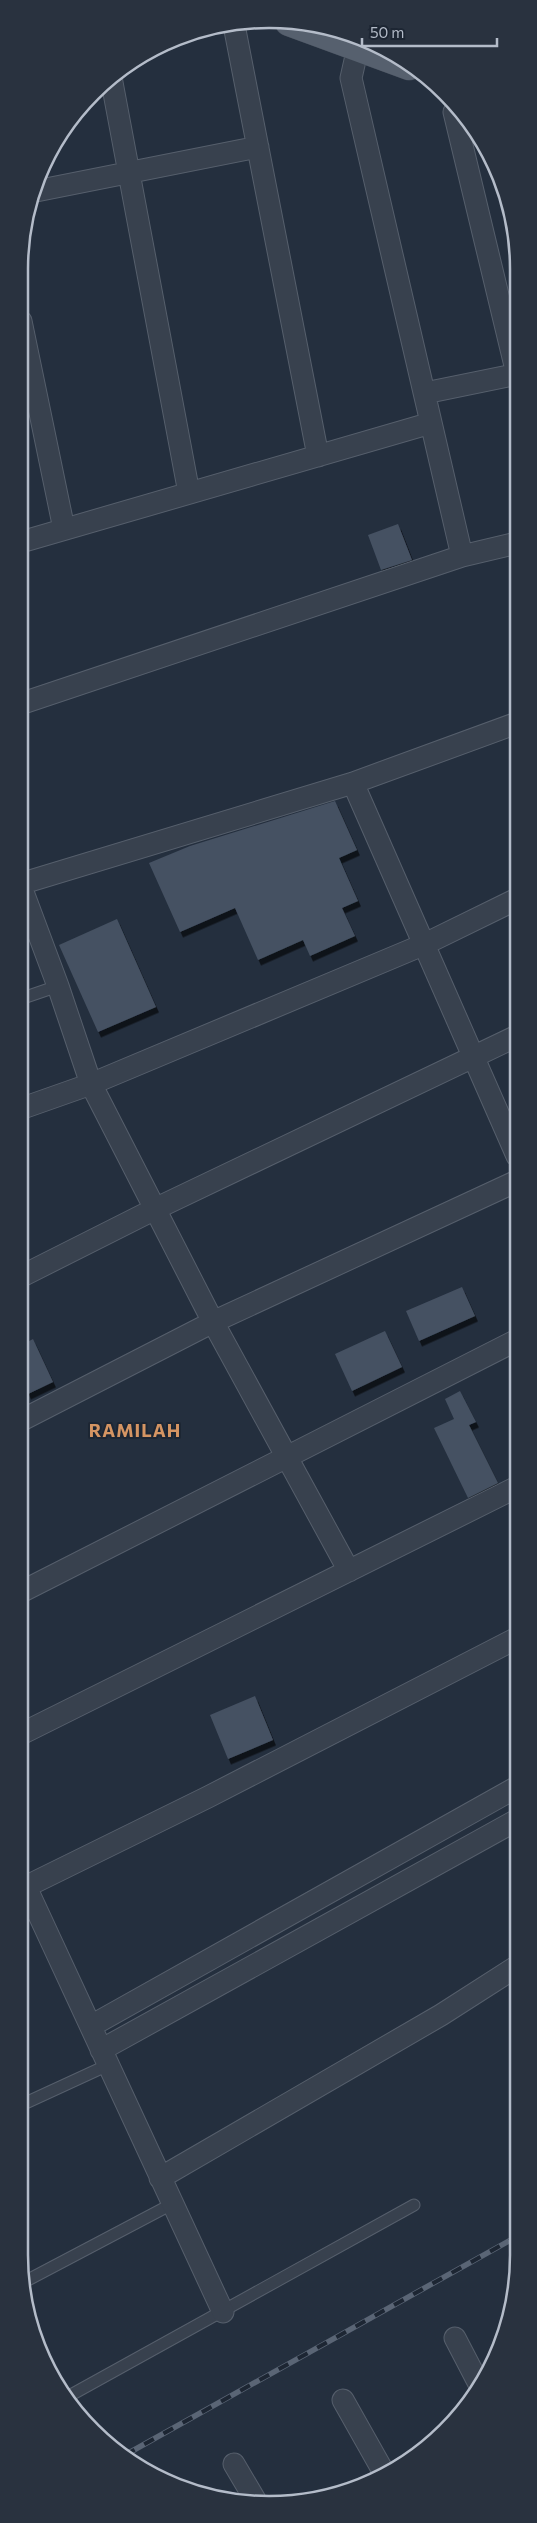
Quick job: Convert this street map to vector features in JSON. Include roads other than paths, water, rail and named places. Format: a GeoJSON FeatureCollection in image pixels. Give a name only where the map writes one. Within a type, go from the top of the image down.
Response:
{"type":"FeatureCollection","features":[{"type":"Feature","properties":{"kind":"main road"},"geometry":{"type":"LineString","coordinates":[[318,33],[382,56]]}},
{"type":"Feature","properties":{"kind":"street"},"geometry":{"type":"LineString","coordinates":[[235,30],[318,456]]}},
{"type":"Feature","properties":{"kind":"street"},"geometry":{"type":"LineString","coordinates":[[358,47],[351,78],[462,556]]}},
{"type":"Feature","properties":{"kind":"street"},"geometry":{"type":"LineString","coordinates":[[112,85],[189,493]]}},
{"type":"Feature","properties":{"kind":"street"},"geometry":{"type":"LineString","coordinates":[[455,116],[510,345]]}},
{"type":"Feature","properties":{"kind":"street"},"geometry":{"type":"LineString","coordinates":[[40,190],[258,147]]}},
{"type":"Feature","properties":{"kind":"street"},"geometry":{"type":"LineString","coordinates":[[28,355],[64,529]]}},
{"type":"Feature","properties":{"kind":"street"},"geometry":{"type":"LineString","coordinates":[[424,393],[510,375]]}},
{"type":"Feature","properties":{"kind":"street"},"geometry":{"type":"LineString","coordinates":[[28,540],[431,423]]}},
{"type":"Feature","properties":{"kind":"street"},"geometry":{"type":"LineString","coordinates":[[28,701],[462,556],[510,545]]}},
{"type":"Feature","properties":{"kind":"street"},"geometry":{"type":"LineString","coordinates":[[28,882],[353,783],[510,726]]}},
{"type":"Feature","properties":{"kind":"street"},"geometry":{"type":"LineString","coordinates":[[353,783],[510,1141]]}},
{"type":"Feature","properties":{"kind":"street"},"geometry":{"type":"LineString","coordinates":[[28,1106],[91,1084],[425,944],[510,902]]}},
{"type":"Feature","properties":{"kind":"street"},"geometry":{"type":"LineString","coordinates":[[28,905],[91,1084],[213,1322],[349,1571]]}},
{"type":"Feature","properties":{"kind":"street"},"geometry":{"type":"LineString","coordinates":[[28,1274],[155,1210],[510,1039]]}},
{"type":"Feature","properties":{"kind":"street"},"geometry":{"type":"LineString","coordinates":[[28,1417],[213,1322],[510,1184]]}},
{"type":"Feature","properties":{"kind":"street"},"geometry":{"type":"LineString","coordinates":[[28,1589],[510,1344]]}},
{"type":"Feature","properties":{"kind":"street"},"geometry":{"type":"LineString","coordinates":[[28,1730],[510,1490]]}},
{"type":"Feature","properties":{"kind":"street"},"geometry":{"type":"LineString","coordinates":[[28,1886],[208,1797],[510,1642]]}},
{"type":"Feature","properties":{"kind":"street"},"geometry":{"type":"LineString","coordinates":[[91,2026],[510,1789]]}},
{"type":"Feature","properties":{"kind":"street"},"geometry":{"type":"LineString","coordinates":[[104,2058],[510,1823]]}},
{"type":"Feature","properties":{"kind":"street"},"geometry":{"type":"LineString","coordinates":[[28,1898],[91,2026],[104,2058],[223,2312]]}},
{"type":"Feature","properties":{"kind":"street"},"geometry":{"type":"LineString","coordinates":[[160,2178],[441,2015],[510,1971]]}},
{"type":"Feature","properties":{"kind":"street"},"geometry":{"type":"LineString","coordinates":[[455,2338],[476,2377]]}},
{"type":"Feature","properties":{"kind":"street"},"geometry":{"type":"LineString","coordinates":[[343,2400],[380,2468]]}},
{"type":"Feature","properties":{"kind":"street"},"geometry":{"type":"LineString","coordinates":[[234,2464],[252,2495]]}},
{"type":"Feature","properties":{"kind":"lane"},"geometry":{"type":"LineString","coordinates":[[28,996],[58,986]]}},
{"type":"Feature","properties":{"kind":"lane"},"geometry":{"type":"LineString","coordinates":[[28,2101],[104,2058]]}},
{"type":"Feature","properties":{"kind":"lane"},"geometry":{"type":"LineString","coordinates":[[29,2279],[172,2204]]}},
{"type":"Feature","properties":{"kind":"lane"},"geometry":{"type":"LineString","coordinates":[[72,2394],[414,2205]]}},
{"type":"Feature","properties":{"kind":"railway"},"geometry":{"type":"LineString","coordinates":[[131,2452],[510,2240]]}},
{"type":"Feature","properties":{"kind":"district","name":"RAMILAH"},"geometry":{"type":"Point","coordinates":[135,1431]}}]}
